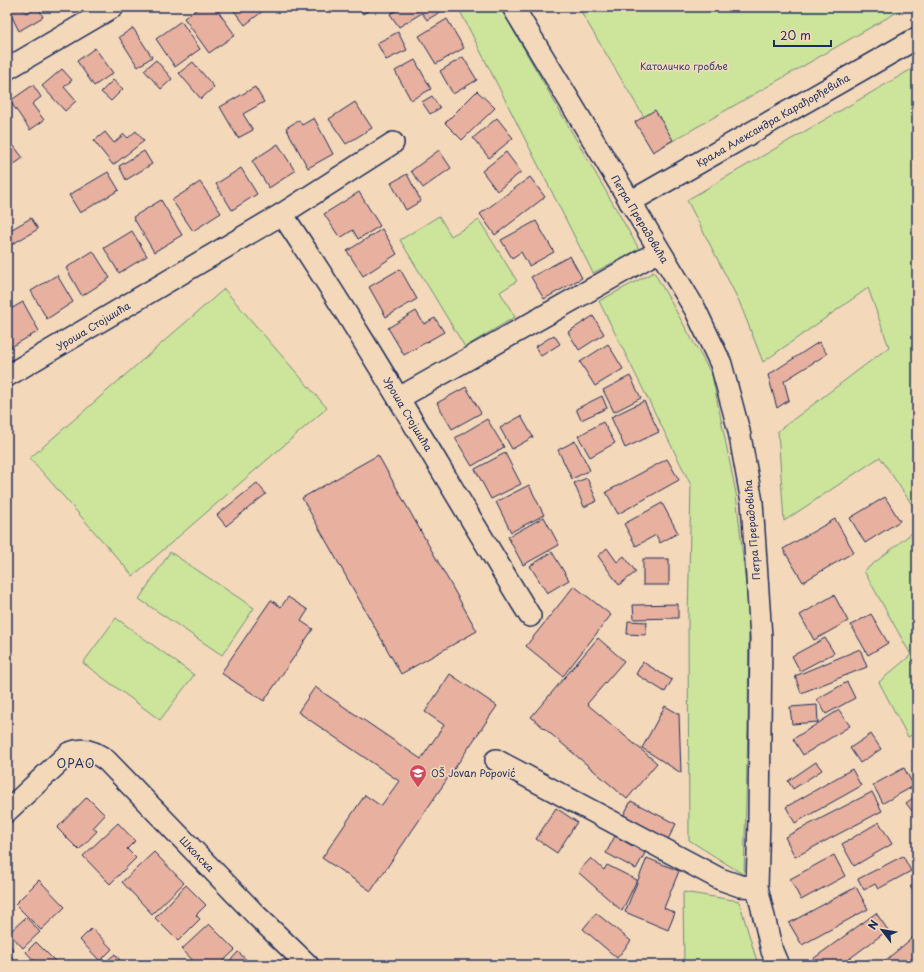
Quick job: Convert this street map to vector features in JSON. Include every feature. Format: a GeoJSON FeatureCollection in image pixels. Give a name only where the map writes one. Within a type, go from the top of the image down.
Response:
{"type":"FeatureCollection","features":[{"type":"Feature","properties":{"kind":"street"},"geometry":{"type":"LineString","coordinates":[[7,69],[113,7]]}},
{"type":"Feature","properties":{"kind":"street","name":"Петра Прерадовића"},"geometry":{"type":"LineString","coordinates":[[513,7],[695,309],[721,364],[739,431],[752,502],[761,637],[760,819],[757,888],[772,951],[778,965]]}},
{"type":"Feature","properties":{"kind":"street","name":"Краља Александра Карађорђевића"},"geometry":{"type":"LineString","coordinates":[[630,202],[917,38]]}},
{"type":"Feature","properties":{"kind":"street","name":"Уроша Стојшића"},"geometry":{"type":"LineString","coordinates":[[7,376],[282,214],[393,143]]}},
{"type":"Feature","properties":{"kind":"street","name":"Уроша Стојшића"},"geometry":{"type":"LineString","coordinates":[[282,214],[399,398],[459,501],[530,616]]}},
{"type":"Feature","properties":{"kind":"street"},"geometry":{"type":"LineString","coordinates":[[399,398],[659,251]]}},
{"type":"Feature","properties":{"kind":"street","name":"Школска"},"geometry":{"type":"LineString","coordinates":[[7,811],[69,753],[77,750],[83,750],[100,755],[257,916],[308,965]]}},
{"type":"Feature","properties":{"kind":"street"},"geometry":{"type":"LineString","coordinates":[[496,760],[720,879],[740,886],[757,888]]}},
{"type":"Feature","properties":{"kind":"green space"},"geometry":{"type":"Polygon","coordinates":[[[458,7],[500,7],[639,249],[593,273],[458,7]]]}},
{"type":"Feature","properties":{"kind":"green space","name":"Католичко гробље"},"geometry":{"type":"Polygon","coordinates":[[[578,7],[906,7],[662,147],[578,7]]]}},
{"type":"Feature","properties":{"kind":"green space"},"geometry":{"type":"Polygon","coordinates":[[[917,66],[917,512],[880,457],[784,521],[778,431],[889,347],[868,288],[763,362],[739,301],[687,200],[917,66]]]}},
{"type":"Feature","properties":{"kind":"green space"},"geometry":{"type":"Polygon","coordinates":[[[439,216],[451,236],[479,220],[517,281],[500,292],[515,317],[465,347],[400,240],[439,216]]]}},
{"type":"Feature","properties":{"kind":"green space"},"geometry":{"type":"Polygon","coordinates":[[[654,272],[712,375],[736,493],[749,614],[744,875],[689,840],[688,619],[691,485],[599,301],[654,272]]]}},
{"type":"Feature","properties":{"kind":"green space"},"geometry":{"type":"Polygon","coordinates":[[[224,289],[327,408],[133,576],[30,458],[224,289]]]}},
{"type":"Feature","properties":{"kind":"green space"},"geometry":{"type":"Polygon","coordinates":[[[917,529],[917,732],[908,737],[879,682],[911,655],[864,571],[917,529]]]}},
{"type":"Feature","properties":{"kind":"green space"},"geometry":{"type":"Polygon","coordinates":[[[170,552],[254,608],[222,655],[139,599],[170,552]]]}},
{"type":"Feature","properties":{"kind":"green space"},"geometry":{"type":"Polygon","coordinates":[[[116,618],[194,675],[160,720],[83,663],[116,618]]]}},
{"type":"Feature","properties":{"kind":"green space"},"geometry":{"type":"Polygon","coordinates":[[[683,892],[739,901],[758,965],[684,965],[683,892]]]}},
{"type":"Feature","properties":{"kind":"building"},"geometry":{"type":"Polygon","coordinates":[[[7,7],[22,7],[26,13],[38,7],[43,17],[19,31],[7,7]]]}},
{"type":"Feature","properties":{"kind":"building"},"geometry":{"type":"Polygon","coordinates":[[[200,7],[215,7],[235,35],[209,53],[184,18],[200,7]]]}},
{"type":"Feature","properties":{"kind":"building"},"geometry":{"type":"Polygon","coordinates":[[[231,7],[268,7],[245,25],[231,7]]]}},
{"type":"Feature","properties":{"kind":"building"},"geometry":{"type":"Polygon","coordinates":[[[358,7],[374,7],[363,14],[358,7]]]}},
{"type":"Feature","properties":{"kind":"building"},"geometry":{"type":"Polygon","coordinates":[[[402,7],[448,7],[427,20],[422,13],[399,27],[390,14],[402,7]]]}},
{"type":"Feature","properties":{"kind":"building"},"geometry":{"type":"Polygon","coordinates":[[[447,19],[464,48],[436,64],[419,36],[447,19]]]}},
{"type":"Feature","properties":{"kind":"building"},"geometry":{"type":"Polygon","coordinates":[[[181,21],[200,49],[175,67],[156,39],[181,21]]]}},
{"type":"Feature","properties":{"kind":"building"},"geometry":{"type":"Polygon","coordinates":[[[133,28],[152,57],[138,67],[119,37],[133,28]]]}},
{"type":"Feature","properties":{"kind":"building"},"geometry":{"type":"Polygon","coordinates":[[[398,32],[407,50],[386,60],[377,43],[398,32]]]}},
{"type":"Feature","properties":{"kind":"building"},"geometry":{"type":"Polygon","coordinates":[[[95,48],[113,73],[94,86],[77,61],[95,48]]]}},
{"type":"Feature","properties":{"kind":"building"},"geometry":{"type":"Polygon","coordinates":[[[463,57],[477,80],[453,94],[440,71],[463,57]]]}},
{"type":"Feature","properties":{"kind":"building"},"geometry":{"type":"Polygon","coordinates":[[[156,60],[172,79],[161,89],[144,70],[156,60]]]}},
{"type":"Feature","properties":{"kind":"building"},"geometry":{"type":"Polygon","coordinates":[[[415,60],[431,89],[411,100],[395,71],[415,60]]]}},
{"type":"Feature","properties":{"kind":"building"},"geometry":{"type":"Polygon","coordinates":[[[193,62],[214,87],[201,99],[179,73],[193,62]]]}},
{"type":"Feature","properties":{"kind":"building"},"geometry":{"type":"Polygon","coordinates":[[[62,69],[72,80],[64,87],[76,101],[65,111],[42,86],[62,69]]]}},
{"type":"Feature","properties":{"kind":"building"},"geometry":{"type":"Polygon","coordinates":[[[113,80],[123,89],[111,101],[101,92],[113,80]]]}},
{"type":"Feature","properties":{"kind":"building"},"geometry":{"type":"Polygon","coordinates":[[[33,85],[41,97],[32,104],[44,120],[30,130],[10,101],[33,85]]]}},
{"type":"Feature","properties":{"kind":"building"},"geometry":{"type":"Polygon","coordinates":[[[255,87],[264,102],[243,114],[253,130],[238,138],[220,107],[255,87]]]}},
{"type":"Feature","properties":{"kind":"building"},"geometry":{"type":"Polygon","coordinates":[[[477,91],[495,108],[462,140],[445,123],[477,91]]]}},
{"type":"Feature","properties":{"kind":"building"},"geometry":{"type":"Polygon","coordinates":[[[432,96],[440,108],[430,114],[422,102],[432,96]]]}},
{"type":"Feature","properties":{"kind":"building"},"geometry":{"type":"Polygon","coordinates":[[[355,102],[372,128],[346,144],[329,119],[355,102]]]}},
{"type":"Feature","properties":{"kind":"building"},"geometry":{"type":"Polygon","coordinates":[[[655,110],[673,140],[653,152],[635,122],[655,110]]]}},
{"type":"Feature","properties":{"kind":"building"},"geometry":{"type":"Polygon","coordinates":[[[314,118],[333,154],[308,168],[286,128],[299,120],[302,125],[314,118]]]}},
{"type":"Feature","properties":{"kind":"building"},"geometry":{"type":"Polygon","coordinates":[[[497,118],[513,138],[489,158],[473,138],[497,118]]]}},
{"type":"Feature","properties":{"kind":"building"},"geometry":{"type":"Polygon","coordinates":[[[136,131],[144,141],[113,165],[94,141],[105,132],[114,143],[124,134],[128,138],[136,131]]]}},
{"type":"Feature","properties":{"kind":"building"},"geometry":{"type":"Polygon","coordinates":[[[278,144],[295,171],[269,188],[252,161],[278,144]]]}},
{"type":"Feature","properties":{"kind":"building"},"geometry":{"type":"Polygon","coordinates":[[[7,145],[10,149],[14,146],[23,158],[7,169],[7,145]]]}},
{"type":"Feature","properties":{"kind":"building"},"geometry":{"type":"Polygon","coordinates":[[[439,150],[451,168],[423,188],[411,171],[439,150]]]}},
{"type":"Feature","properties":{"kind":"building"},"geometry":{"type":"Polygon","coordinates":[[[144,151],[152,164],[126,180],[119,166],[144,151]]]}},
{"type":"Feature","properties":{"kind":"building"},"geometry":{"type":"Polygon","coordinates":[[[506,152],[521,172],[497,191],[482,171],[506,152]]]}},
{"type":"Feature","properties":{"kind":"building"},"geometry":{"type":"Polygon","coordinates":[[[241,168],[257,194],[232,210],[216,184],[241,168]]]}},
{"type":"Feature","properties":{"kind":"building"},"geometry":{"type":"Polygon","coordinates":[[[108,172],[119,190],[80,213],[69,195],[108,172]]]}},
{"type":"Feature","properties":{"kind":"building"},"geometry":{"type":"Polygon","coordinates":[[[407,174],[421,201],[406,210],[391,183],[407,174]]]}},
{"type":"Feature","properties":{"kind":"building"},"geometry":{"type":"Polygon","coordinates":[[[530,177],[545,197],[495,235],[480,214],[530,177]]]}},
{"type":"Feature","properties":{"kind":"building"},"geometry":{"type":"Polygon","coordinates":[[[200,182],[221,213],[193,231],[172,200],[200,182]]]}},
{"type":"Feature","properties":{"kind":"building"},"geometry":{"type":"Polygon","coordinates":[[[359,192],[380,226],[358,239],[353,230],[340,238],[324,214],[359,192]]]}},
{"type":"Feature","properties":{"kind":"building"},"geometry":{"type":"Polygon","coordinates":[[[161,200],[182,235],[154,252],[133,217],[161,200]]]}},
{"type":"Feature","properties":{"kind":"building"},"geometry":{"type":"Polygon","coordinates":[[[31,218],[38,229],[11,245],[7,238],[7,232],[31,218]]]}},
{"type":"Feature","properties":{"kind":"building"},"geometry":{"type":"Polygon","coordinates":[[[536,221],[554,252],[529,266],[521,252],[512,258],[501,240],[536,221]]]}},
{"type":"Feature","properties":{"kind":"building"},"geometry":{"type":"Polygon","coordinates":[[[382,229],[397,254],[363,276],[347,251],[382,229]]]}},
{"type":"Feature","properties":{"kind":"building"},"geometry":{"type":"Polygon","coordinates":[[[132,231],[147,256],[119,273],[104,248],[132,231]]]}},
{"type":"Feature","properties":{"kind":"building"},"geometry":{"type":"Polygon","coordinates":[[[93,251],[110,278],[82,296],[66,268],[93,251]]]}},
{"type":"Feature","properties":{"kind":"building"},"geometry":{"type":"Polygon","coordinates":[[[570,256],[582,278],[544,299],[531,277],[570,256]]]}},
{"type":"Feature","properties":{"kind":"building"},"geometry":{"type":"Polygon","coordinates":[[[400,269],[417,299],[386,317],[369,287],[400,269]]]}},
{"type":"Feature","properties":{"kind":"building"},"geometry":{"type":"Polygon","coordinates":[[[57,275],[73,302],[47,319],[31,291],[57,275]]]}},
{"type":"Feature","properties":{"kind":"building"},"geometry":{"type":"Polygon","coordinates":[[[23,302],[39,331],[11,347],[7,339],[7,311],[23,302]]]}},
{"type":"Feature","properties":{"kind":"building"},"geometry":{"type":"Polygon","coordinates":[[[416,311],[424,324],[435,318],[444,332],[404,355],[388,328],[416,311]]]}},
{"type":"Feature","properties":{"kind":"building"},"geometry":{"type":"Polygon","coordinates":[[[593,316],[604,334],[579,350],[568,332],[593,316]]]}},
{"type":"Feature","properties":{"kind":"building"},"geometry":{"type":"Polygon","coordinates":[[[554,335],[560,344],[541,356],[535,347],[554,335]]]}},
{"type":"Feature","properties":{"kind":"building"},"geometry":{"type":"Polygon","coordinates":[[[819,342],[827,354],[784,381],[789,400],[777,408],[768,375],[819,342]]]}},
{"type":"Feature","properties":{"kind":"building"},"geometry":{"type":"Polygon","coordinates":[[[608,344],[623,369],[595,386],[580,362],[608,344]]]}},
{"type":"Feature","properties":{"kind":"building"},"geometry":{"type":"Polygon","coordinates":[[[630,376],[641,398],[614,412],[603,390],[630,376]]]}},
{"type":"Feature","properties":{"kind":"building"},"geometry":{"type":"Polygon","coordinates":[[[466,387],[481,413],[452,429],[437,403],[466,387]]]}},
{"type":"Feature","properties":{"kind":"building"},"geometry":{"type":"Polygon","coordinates":[[[602,396],[607,408],[581,420],[576,409],[602,396]]]}},
{"type":"Feature","properties":{"kind":"building"},"geometry":{"type":"Polygon","coordinates":[[[644,401],[659,432],[625,448],[611,417],[644,401]]]}},
{"type":"Feature","properties":{"kind":"building"},"geometry":{"type":"Polygon","coordinates":[[[521,416],[533,437],[512,449],[500,428],[521,416]]]}},
{"type":"Feature","properties":{"kind":"building"},"geometry":{"type":"Polygon","coordinates":[[[487,419],[504,447],[472,466],[455,438],[487,419]]]}},
{"type":"Feature","properties":{"kind":"building"},"geometry":{"type":"Polygon","coordinates":[[[603,422],[615,443],[590,457],[578,436],[603,422]]]}},
{"type":"Feature","properties":{"kind":"building"},"geometry":{"type":"Polygon","coordinates":[[[575,441],[590,470],[572,479],[558,450],[575,441]]]}},
{"type":"Feature","properties":{"kind":"building"},"geometry":{"type":"Polygon","coordinates":[[[505,453],[521,484],[491,499],[475,469],[505,453]]]}},
{"type":"Feature","properties":{"kind":"building"},"geometry":{"type":"Polygon","coordinates":[[[378,455],[477,631],[401,674],[302,498],[378,455]]]}},
{"type":"Feature","properties":{"kind":"building"},"geometry":{"type":"Polygon","coordinates":[[[667,459],[679,480],[618,514],[606,492],[667,459]]]}},
{"type":"Feature","properties":{"kind":"building"},"geometry":{"type":"Polygon","coordinates":[[[587,478],[597,501],[584,507],[574,483],[587,478]]]}},
{"type":"Feature","properties":{"kind":"building"},"geometry":{"type":"Polygon","coordinates":[[[257,483],[266,494],[226,526],[217,515],[257,483]]]}},
{"type":"Feature","properties":{"kind":"building"},"geometry":{"type":"Polygon","coordinates":[[[529,485],[544,515],[511,532],[496,502],[529,485]]]}},
{"type":"Feature","properties":{"kind":"building"},"geometry":{"type":"Polygon","coordinates":[[[885,497],[900,521],[865,543],[850,518],[885,497]]]}},
{"type":"Feature","properties":{"kind":"building"},"geometry":{"type":"Polygon","coordinates":[[[662,503],[678,533],[660,543],[656,535],[636,546],[624,524],[662,503]]]}},
{"type":"Feature","properties":{"kind":"building"},"geometry":{"type":"Polygon","coordinates":[[[544,517],[559,545],[523,565],[508,537],[544,517]]]}},
{"type":"Feature","properties":{"kind":"building"},"geometry":{"type":"Polygon","coordinates":[[[835,519],[854,552],[803,582],[783,549],[835,519]]]}},
{"type":"Feature","properties":{"kind":"building"},"geometry":{"type":"Polygon","coordinates":[[[607,548],[617,562],[624,556],[636,572],[619,585],[598,556],[607,548]]]}},
{"type":"Feature","properties":{"kind":"building"},"geometry":{"type":"Polygon","coordinates":[[[552,552],[569,580],[547,593],[530,566],[552,552]]]}},
{"type":"Feature","properties":{"kind":"building"},"geometry":{"type":"Polygon","coordinates":[[[643,559],[669,559],[669,585],[643,585],[643,559]]]}},
{"type":"Feature","properties":{"kind":"building"},"geometry":{"type":"Polygon","coordinates":[[[574,586],[611,615],[563,676],[526,646],[574,586]]]}},
{"type":"Feature","properties":{"kind":"building"},"geometry":{"type":"Polygon","coordinates":[[[834,595],[848,621],[814,640],[800,615],[834,595]]]}},
{"type":"Feature","properties":{"kind":"building"},"geometry":{"type":"Polygon","coordinates":[[[288,597],[308,610],[301,621],[313,629],[264,701],[221,673],[271,600],[281,607],[288,597]]]}},
{"type":"Feature","properties":{"kind":"building"},"geometry":{"type":"Polygon","coordinates":[[[678,604],[678,618],[634,619],[633,605],[678,604]]]}},
{"type":"Feature","properties":{"kind":"building"},"geometry":{"type":"Polygon","coordinates":[[[871,614],[888,643],[868,655],[851,625],[871,614]]]}},
{"type":"Feature","properties":{"kind":"building"},"geometry":{"type":"Polygon","coordinates":[[[628,621],[647,622],[646,635],[627,634],[628,621]]]}},
{"type":"Feature","properties":{"kind":"building"},"geometry":{"type":"Polygon","coordinates":[[[598,638],[624,661],[587,704],[657,763],[627,799],[531,717],[598,638]]]}},
{"type":"Feature","properties":{"kind":"building"},"geometry":{"type":"Polygon","coordinates":[[[825,638],[834,653],[800,671],[792,656],[825,638]]]}},
{"type":"Feature","properties":{"kind":"building"},"geometry":{"type":"Polygon","coordinates":[[[860,649],[867,667],[801,693],[795,676],[860,649]]]}},
{"type":"Feature","properties":{"kind":"building"},"geometry":{"type":"Polygon","coordinates":[[[643,662],[672,680],[665,692],[636,674],[643,662]]]}},
{"type":"Feature","properties":{"kind":"building","name":"OŠ Jovan Popović"},"geometry":{"type":"Polygon","coordinates":[[[450,674],[497,706],[371,891],[322,858],[365,795],[381,806],[399,781],[298,712],[315,687],[421,759],[444,725],[425,712],[450,674]]]}},
{"type":"Feature","properties":{"kind":"building"},"geometry":{"type":"Polygon","coordinates":[[[847,682],[855,698],[826,714],[817,699],[847,682]]]}},
{"type":"Feature","properties":{"kind":"building"},"geometry":{"type":"Polygon","coordinates":[[[817,705],[818,722],[792,724],[790,707],[817,705]]]}},
{"type":"Feature","properties":{"kind":"building"},"geometry":{"type":"Polygon","coordinates":[[[665,706],[679,714],[681,773],[642,748],[665,706]]]}},
{"type":"Feature","properties":{"kind":"building"},"geometry":{"type":"Polygon","coordinates":[[[839,710],[850,726],[803,755],[793,739],[839,710]]]}},
{"type":"Feature","properties":{"kind":"building"},"geometry":{"type":"Polygon","coordinates":[[[871,734],[881,749],[860,763],[850,748],[871,734]]]}},
{"type":"Feature","properties":{"kind":"building"},"geometry":{"type":"Polygon","coordinates":[[[816,762],[822,770],[793,789],[788,781],[816,762]]]}},
{"type":"Feature","properties":{"kind":"building"},"geometry":{"type":"Polygon","coordinates":[[[904,768],[914,786],[883,803],[873,785],[904,768]]]}},
{"type":"Feature","properties":{"kind":"building"},"geometry":{"type":"Polygon","coordinates":[[[852,769],[861,786],[795,823],[786,807],[852,769]]]}},
{"type":"Feature","properties":{"kind":"building"},"geometry":{"type":"Polygon","coordinates":[[[872,792],[882,811],[795,857],[785,837],[872,792]]]}},
{"type":"Feature","properties":{"kind":"building"},"geometry":{"type":"Polygon","coordinates":[[[917,795],[917,808],[912,811],[906,803],[917,795]]]}},
{"type":"Feature","properties":{"kind":"building"},"geometry":{"type":"Polygon","coordinates":[[[87,797],[105,815],[93,828],[97,831],[79,850],[57,828],[87,797]]]}},
{"type":"Feature","properties":{"kind":"building"},"geometry":{"type":"Polygon","coordinates":[[[631,801],[676,824],[666,843],[621,820],[631,801]]]}},
{"type":"Feature","properties":{"kind":"building"},"geometry":{"type":"Polygon","coordinates":[[[556,808],[577,822],[557,853],[536,839],[556,808]]]}},
{"type":"Feature","properties":{"kind":"building"},"geometry":{"type":"Polygon","coordinates":[[[879,822],[892,844],[854,866],[842,844],[879,822]]]}},
{"type":"Feature","properties":{"kind":"building"},"geometry":{"type":"Polygon","coordinates":[[[118,823],[135,841],[127,849],[136,858],[110,884],[83,856],[118,823]]]}},
{"type":"Feature","properties":{"kind":"building"},"geometry":{"type":"Polygon","coordinates":[[[615,836],[645,853],[636,869],[606,853],[615,836]]]}},
{"type":"Feature","properties":{"kind":"building"},"geometry":{"type":"Polygon","coordinates":[[[154,852],[184,883],[152,914],[122,882],[154,852]]]}},
{"type":"Feature","properties":{"kind":"building"},"geometry":{"type":"Polygon","coordinates":[[[834,855],[845,876],[801,900],[790,879],[834,855]]]}},
{"type":"Feature","properties":{"kind":"building"},"geometry":{"type":"Polygon","coordinates":[[[903,856],[911,871],[878,889],[875,884],[864,890],[858,879],[903,856]]]}},
{"type":"Feature","properties":{"kind":"building"},"geometry":{"type":"Polygon","coordinates":[[[591,858],[604,870],[607,865],[637,880],[622,911],[578,872],[591,858]]]}},
{"type":"Feature","properties":{"kind":"building"},"geometry":{"type":"Polygon","coordinates":[[[647,858],[679,871],[664,908],[675,913],[668,930],[625,912],[647,858]]]}},
{"type":"Feature","properties":{"kind":"building"},"geometry":{"type":"Polygon","coordinates":[[[39,880],[65,907],[41,930],[15,904],[39,880]]]}},
{"type":"Feature","properties":{"kind":"building"},"geometry":{"type":"Polygon","coordinates":[[[917,881],[917,895],[910,887],[917,881]]]}},
{"type":"Feature","properties":{"kind":"building"},"geometry":{"type":"Polygon","coordinates":[[[186,885],[206,905],[196,915],[200,919],[178,941],[155,918],[186,885]]]}},
{"type":"Feature","properties":{"kind":"building"},"geometry":{"type":"Polygon","coordinates":[[[856,887],[868,909],[802,945],[789,923],[856,887]]]}},
{"type":"Feature","properties":{"kind":"building"},"geometry":{"type":"Polygon","coordinates":[[[596,913],[631,941],[617,958],[583,929],[596,913]]]}},
{"type":"Feature","properties":{"kind":"building"},"geometry":{"type":"Polygon","coordinates":[[[876,913],[888,930],[841,965],[806,964],[876,913]]]}},
{"type":"Feature","properties":{"kind":"building"},"geometry":{"type":"Polygon","coordinates":[[[26,917],[40,932],[23,948],[9,933],[26,917]]]}},
{"type":"Feature","properties":{"kind":"building"},"geometry":{"type":"Polygon","coordinates":[[[209,924],[235,950],[219,965],[197,965],[182,949],[209,924]]]}},
{"type":"Feature","properties":{"kind":"building"},"geometry":{"type":"Polygon","coordinates":[[[92,928],[112,949],[100,961],[80,940],[92,928]]]}},
{"type":"Feature","properties":{"kind":"building"},"geometry":{"type":"Polygon","coordinates":[[[917,934],[917,955],[904,965],[880,965],[917,934]]]}},
{"type":"Feature","properties":{"kind":"building"},"geometry":{"type":"Polygon","coordinates":[[[36,942],[56,962],[53,965],[38,965],[26,952],[36,942]]]}},
{"type":"Feature","properties":{"kind":"building"},"geometry":{"type":"Polygon","coordinates":[[[7,943],[13,949],[9,954],[13,958],[7,964],[7,943]]]}},
{"type":"Feature","properties":{"kind":"building"},"geometry":{"type":"Polygon","coordinates":[[[238,952],[252,965],[226,965],[238,952]]]}},
{"type":"Feature","properties":{"kind":"building"},"geometry":{"type":"Polygon","coordinates":[[[115,954],[124,965],[102,965],[115,954]]]}},
{"type":"Feature","properties":{"kind":"building"},"geometry":{"type":"Polygon","coordinates":[[[870,959],[874,965],[862,965],[870,959]]]}},
{"type":"Feature","properties":{"kind":"place","name":"OŠ Jovan Popović"},"geometry":{"type":"Point","coordinates":[418,788]}},
{"type":"Feature","properties":{"kind":"district","name":"ОРАО"},"geometry":{"type":"Point","coordinates":[76,764]}}]}
